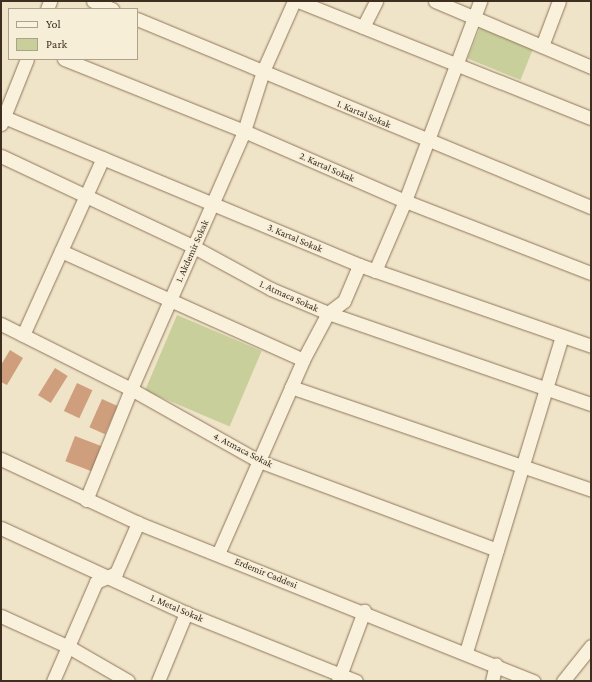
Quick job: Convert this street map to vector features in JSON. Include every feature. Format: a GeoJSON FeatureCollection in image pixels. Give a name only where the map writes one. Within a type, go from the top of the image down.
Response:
{"type":"FeatureCollection","features":[{"type":"Feature","properties":{"kind":"street"},"geometry":{"type":"LineString","coordinates":[[93,1],[110,8]]}},
{"type":"Feature","properties":{"kind":"street","name":"1. Akdemir Sokak"},"geometry":{"type":"LineString","coordinates":[[86,500],[131,389],[171,301],[244,131],[262,71],[294,1]]}},
{"type":"Feature","properties":{"kind":"street"},"geometry":{"type":"LineString","coordinates":[[298,1],[591,118]]}},
{"type":"Feature","properties":{"kind":"street"},"geometry":{"type":"LineString","coordinates":[[363,27],[376,1]]}},
{"type":"Feature","properties":{"kind":"street"},"geometry":{"type":"LineString","coordinates":[[435,1],[591,67]]}},
{"type":"Feature","properties":{"kind":"street"},"geometry":{"type":"LineString","coordinates":[[376,271],[405,201],[426,140],[480,1]]}},
{"type":"Feature","properties":{"kind":"street"},"geometry":{"type":"LineString","coordinates":[[542,46],[559,1]]}},
{"type":"Feature","properties":{"kind":"street","name":"1. Kartal Sokak"},"geometry":{"type":"LineString","coordinates":[[138,19],[591,208]]}},
{"type":"Feature","properties":{"kind":"street"},"geometry":{"type":"LineString","coordinates":[[3,120],[27,60]]}},
{"type":"Feature","properties":{"kind":"street","name":"2. Kartal Sokak"},"geometry":{"type":"LineString","coordinates":[[66,60],[244,131],[405,201],[591,273]]}},
{"type":"Feature","properties":{"kind":"street","name":"3. Kartal Sokak"},"geometry":{"type":"LineString","coordinates":[[3,120],[103,158],[359,265],[591,346]]}},
{"type":"Feature","properties":{"kind":"street","name":"1. Atmaca Sokak"},"geometry":{"type":"LineString","coordinates":[[1,156],[194,247],[271,289],[328,313],[591,404]]}},
{"type":"Feature","properties":{"kind":"street"},"geometry":{"type":"LineString","coordinates":[[23,335],[103,158]]}},
{"type":"Feature","properties":{"kind":"street"},"geometry":{"type":"LineString","coordinates":[[61,251],[303,360]]}},
{"type":"Feature","properties":{"kind":"street"},"geometry":{"type":"LineString","coordinates":[[218,554],[303,360],[328,313],[344,301],[359,265]]}},
{"type":"Feature","properties":{"kind":"street","name":"4. Atmaca Sokak"},"geometry":{"type":"LineString","coordinates":[[1,324],[131,389],[258,461],[497,550]]}},
{"type":"Feature","properties":{"kind":"street"},"geometry":{"type":"LineString","coordinates":[[466,652],[562,336]]}},
{"type":"Feature","properties":{"kind":"street"},"geometry":{"type":"LineString","coordinates":[[291,387],[591,490]]}},
{"type":"Feature","properties":{"kind":"street","name":"Erdemir Caddesi"},"geometry":{"type":"LineString","coordinates":[[1,459],[86,500],[138,522],[364,611],[496,664],[534,681]]}},
{"type":"Feature","properties":{"kind":"street"},"geometry":{"type":"LineString","coordinates":[[53,681],[96,582],[116,573],[138,522]]}},
{"type":"Feature","properties":{"kind":"street","name":"1. Metal Sokak"},"geometry":{"type":"LineString","coordinates":[[1,528],[186,613],[339,678],[356,681]]}},
{"type":"Feature","properties":{"kind":"street"},"geometry":{"type":"LineString","coordinates":[[339,678],[364,611]]}},
{"type":"Feature","properties":{"kind":"street"},"geometry":{"type":"LineString","coordinates":[[158,681],[186,613]]}},
{"type":"Feature","properties":{"kind":"street"},"geometry":{"type":"LineString","coordinates":[[1,616],[69,647],[128,681]]}},
{"type":"Feature","properties":{"kind":"street"},"geometry":{"type":"LineString","coordinates":[[564,681],[591,646]]}},
{"type":"Feature","properties":{"kind":"street"},"geometry":{"type":"LineString","coordinates":[[492,681],[496,664]]}},
{"type":"Feature","properties":{"kind":"green space"},"geometry":{"type":"Polygon","coordinates":[[[480,28],[533,49],[520,80],[468,59],[480,28]]]}},
{"type":"Feature","properties":{"kind":"green space"},"geometry":{"type":"Polygon","coordinates":[[[177,315],[262,351],[230,426],[145,390],[177,315]]]}},
{"type":"Feature","properties":{"kind":"building"},"geometry":{"type":"Polygon","coordinates":[[[10,350],[23,358],[7,385],[1,382],[1,365],[10,350]]]}},
{"type":"Feature","properties":{"kind":"building"},"geometry":{"type":"Polygon","coordinates":[[[55,368],[68,376],[51,403],[38,395],[55,368]]]}},
{"type":"Feature","properties":{"kind":"building"},"geometry":{"type":"Polygon","coordinates":[[[77,383],[92,390],[79,418],[64,411],[77,383]]]}},
{"type":"Feature","properties":{"kind":"building"},"geometry":{"type":"Polygon","coordinates":[[[102,399],[118,406],[105,434],[89,427],[102,399]]]}},
{"type":"Feature","properties":{"kind":"building"},"geometry":{"type":"Polygon","coordinates":[[[75,436],[101,446],[91,471],[65,461],[75,436]]]}}]}
